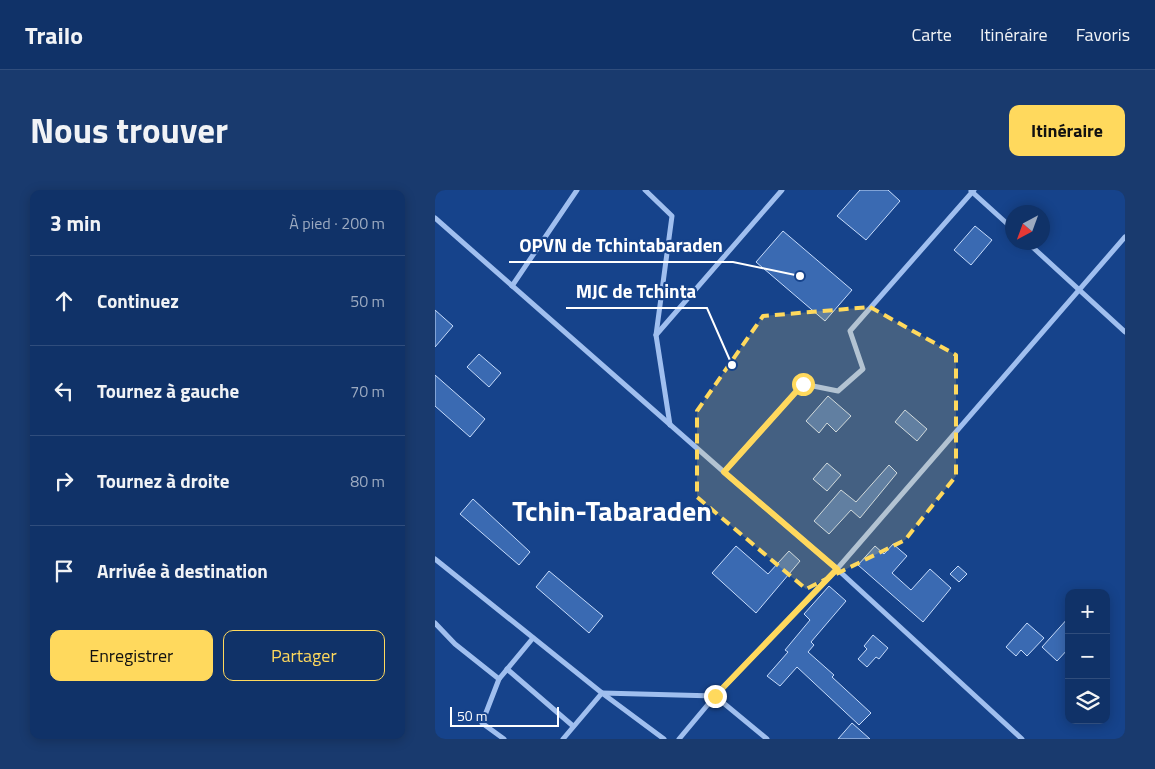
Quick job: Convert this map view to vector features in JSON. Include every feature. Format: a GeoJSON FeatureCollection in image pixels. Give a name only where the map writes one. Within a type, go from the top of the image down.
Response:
{"type":"FeatureCollection","features":[{"type":"Feature","properties":{"kind":"street"},"geometry":{"type":"LineString","coordinates":[[512,286],[577,190]]}},
{"type":"Feature","properties":{"kind":"street"},"geometry":{"type":"LineString","coordinates":[[645,190],[672,216],[656,335],[671,425]]}},
{"type":"Feature","properties":{"kind":"street"},"geometry":{"type":"LineString","coordinates":[[656,335],[782,190]]}},
{"type":"Feature","properties":{"kind":"street"},"geometry":{"type":"LineString","coordinates":[[724,472],[803,384],[838,391],[863,369],[849,331],[972,191],[1005,222]]}},
{"type":"Feature","properties":{"kind":"street"},"geometry":{"type":"LineString","coordinates":[[435,218],[837,569],[1022,739]]}},
{"type":"Feature","properties":{"kind":"street"},"geometry":{"type":"LineString","coordinates":[[679,739],[715,696],[837,569],[1125,237]]}},
{"type":"Feature","properties":{"kind":"street"},"geometry":{"type":"LineString","coordinates":[[1035,250],[1125,332]]}},
{"type":"Feature","properties":{"kind":"street"},"geometry":{"type":"LineString","coordinates":[[435,559],[602,693],[664,739]]}},
{"type":"Feature","properties":{"kind":"street"},"geometry":{"type":"LineString","coordinates":[[435,623],[455,644],[499,679]]}},
{"type":"Feature","properties":{"kind":"street"},"geometry":{"type":"LineString","coordinates":[[504,739],[482,723],[499,679],[533,638]]}},
{"type":"Feature","properties":{"kind":"street"},"geometry":{"type":"LineString","coordinates":[[507,669],[573,726]]}},
{"type":"Feature","properties":{"kind":"street"},"geometry":{"type":"LineString","coordinates":[[602,693],[715,696],[767,739]]}},
{"type":"Feature","properties":{"kind":"street"},"geometry":{"type":"LineString","coordinates":[[563,739],[602,693]]}},
{"type":"Feature","properties":{"kind":"highlighted area"},"geometry":{"type":"Polygon","coordinates":[[[870,307],[956,355],[956,476],[905,540],[806,589],[697,497],[697,411],[763,316],[870,307]]]}},
{"type":"Feature","properties":{"kind":"building"},"geometry":{"type":"Polygon","coordinates":[[[860,190],[888,190],[900,201],[866,240],[837,216],[860,190]]]}},
{"type":"Feature","properties":{"kind":"building"},"geometry":{"type":"Polygon","coordinates":[[[975,226],[992,240],[971,265],[954,250],[975,226]]]}},
{"type":"Feature","properties":{"kind":"building"},"geometry":{"type":"Polygon","coordinates":[[[783,231],[852,290],[825,321],[756,262],[783,231]]]}},
{"type":"Feature","properties":{"kind":"building"},"geometry":{"type":"Polygon","coordinates":[[[435,310],[453,326],[435,347],[435,310]]]}},
{"type":"Feature","properties":{"kind":"building"},"geometry":{"type":"Polygon","coordinates":[[[479,354],[501,373],[489,387],[467,367],[479,354]]]}},
{"type":"Feature","properties":{"kind":"building"},"geometry":{"type":"Polygon","coordinates":[[[435,375],[485,419],[470,437],[435,406],[435,375]]]}},
{"type":"Feature","properties":{"kind":"building"},"geometry":{"type":"Polygon","coordinates":[[[828,396],[851,416],[836,432],[827,423],[819,433],[806,421],[828,396]]]}},
{"type":"Feature","properties":{"kind":"building"},"geometry":{"type":"Polygon","coordinates":[[[905,410],[927,429],[917,441],[895,422],[905,410]]]}},
{"type":"Feature","properties":{"kind":"building"},"geometry":{"type":"Polygon","coordinates":[[[827,463],[841,475],[827,491],[813,479],[827,463]]]}},
{"type":"Feature","properties":{"kind":"building"},"geometry":{"type":"Polygon","coordinates":[[[889,465],[897,473],[860,518],[851,510],[829,534],[814,521],[841,490],[856,502],[889,465]]]}},
{"type":"Feature","properties":{"kind":"building"},"geometry":{"type":"Polygon","coordinates":[[[473,499],[530,552],[519,565],[460,514],[473,499]]]}},
{"type":"Feature","properties":{"kind":"building"},"geometry":{"type":"Polygon","coordinates":[[[893,544],[907,556],[892,573],[911,590],[930,569],[951,588],[923,622],[858,565],[875,546],[884,554],[893,544]]]}},
{"type":"Feature","properties":{"kind":"building"},"geometry":{"type":"Polygon","coordinates":[[[736,546],[768,574],[789,551],[800,561],[756,613],[712,573],[736,546]]]}},
{"type":"Feature","properties":{"kind":"building"},"geometry":{"type":"Polygon","coordinates":[[[958,566],[967,574],[959,582],[950,574],[958,566]]]}},
{"type":"Feature","properties":{"kind":"building"},"geometry":{"type":"Polygon","coordinates":[[[549,571],[603,616],[589,633],[536,587],[549,571]]]}},
{"type":"Feature","properties":{"kind":"building"},"geometry":{"type":"Polygon","coordinates":[[[829,586],[846,601],[811,642],[814,645],[808,652],[834,675],[832,677],[871,713],[859,725],[797,667],[780,686],[767,676],[788,652],[785,650],[810,620],[804,614],[829,586]]]}},
{"type":"Feature","properties":{"kind":"building"},"geometry":{"type":"Polygon","coordinates":[[[1065,621],[1065,652],[1057,661],[1042,647],[1065,621]]]}},
{"type":"Feature","properties":{"kind":"building"},"geometry":{"type":"Polygon","coordinates":[[[1027,623],[1044,638],[1027,656],[1021,650],[1016,656],[1006,647],[1027,623]]]}},
{"type":"Feature","properties":{"kind":"building"},"geometry":{"type":"Polygon","coordinates":[[[873,635],[888,648],[879,659],[876,657],[867,667],[858,659],[867,649],[864,646],[873,635]]]}},
{"type":"Feature","properties":{"kind":"building"},"geometry":{"type":"Polygon","coordinates":[[[852,723],[870,739],[838,739],[852,723]]]}},
{"type":"Feature","properties":{"kind":"place","name":"OPVN de Tchintabaraden"},"geometry":{"type":"Point","coordinates":[800,276]}},
{"type":"Feature","properties":{"kind":"place","name":"MJC de Tchinta"},"geometry":{"type":"Point","coordinates":[732,365]}},
{"type":"Feature","properties":{"kind":"district","name":"Tchin-Tabaraden"},"geometry":{"type":"Point","coordinates":[612,511]}},
{"type":"Feature","properties":{"kind":"route"},"geometry":{"type":"LineString","coordinates":[[715,696],[837,569],[724,472],[803,384]]}}]}
